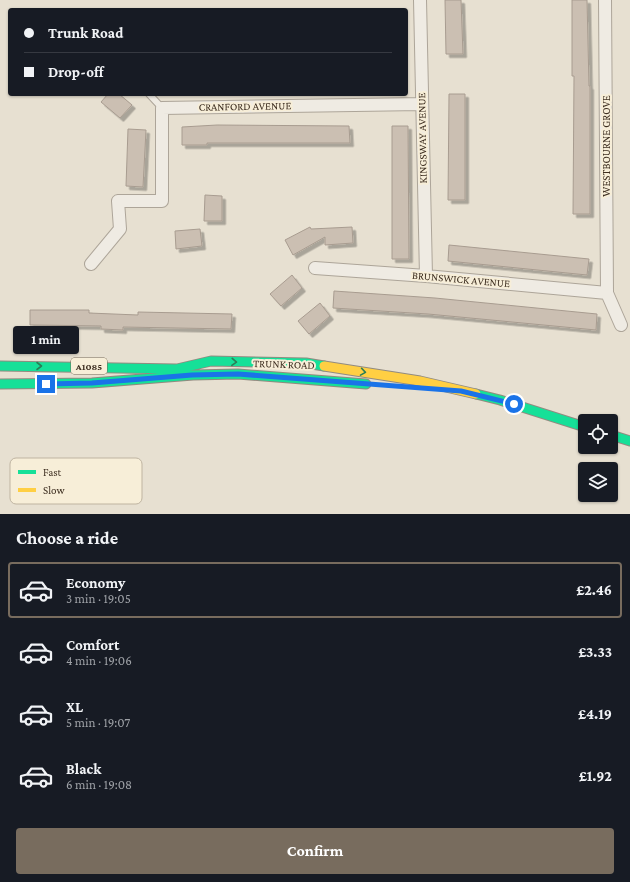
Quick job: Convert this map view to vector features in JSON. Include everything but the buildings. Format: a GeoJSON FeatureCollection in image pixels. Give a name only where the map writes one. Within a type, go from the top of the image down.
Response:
{"type":"FeatureCollection","features":[{"type":"Feature","properties":{"kind":"main road","name":"TRUNK ROAD"},"geometry":{"type":"LineString","coordinates":[[0,366],[136,367],[178,369],[195,363],[211,361],[306,363],[420,381],[500,400],[578,425]]}},
{"type":"Feature","properties":{"kind":"main road","name":"A1085"},"geometry":{"type":"LineString","coordinates":[[0,384],[92,383],[192,375],[238,374],[375,385]]}},
{"type":"Feature","properties":{"kind":"main road","name":"A1085"},"geometry":{"type":"LineString","coordinates":[[391,386],[461,391]]}},
{"type":"Feature","properties":{"kind":"main road"},"geometry":{"type":"LineString","coordinates":[[618,437],[630,441]]}},
{"type":"Feature","properties":{"kind":"street","name":"KINGSWAY AVENUE"},"geometry":{"type":"LineString","coordinates":[[420,0],[421,104],[426,276]]}},
{"type":"Feature","properties":{"kind":"street","name":"WESTBOURNE GROVE"},"geometry":{"type":"LineString","coordinates":[[605,0],[607,293]]}},
{"type":"Feature","properties":{"kind":"street","name":"CRANFORD AVENUE"},"geometry":{"type":"LineString","coordinates":[[162,108],[421,104]]}},
{"type":"Feature","properties":{"kind":"street"},"geometry":{"type":"LineString","coordinates":[[91,264],[120,229],[118,201],[162,201],[162,108]]}},
{"type":"Feature","properties":{"kind":"street","name":"BRUNSWICK AVENUE"},"geometry":{"type":"LineString","coordinates":[[315,268],[426,276],[607,293]]}},
{"type":"Feature","properties":{"kind":"street"},"geometry":{"type":"LineString","coordinates":[[607,293],[622,325]]}},
{"type":"Feature","properties":{"kind":"lane"},"geometry":{"type":"LineString","coordinates":[[151,96],[162,108]]}},
{"type":"Feature","properties":{"kind":"traffic: fast"},"geometry":{"type":"LineString","coordinates":[[0,366],[177,369],[211,361],[306,363],[324,366]]}},
{"type":"Feature","properties":{"kind":"traffic: fast"},"geometry":{"type":"LineString","coordinates":[[0,384],[92,383],[193,375],[238,374],[366,384]]}},
{"type":"Feature","properties":{"kind":"traffic: fast"},"geometry":{"type":"LineString","coordinates":[[476,394],[578,425]]}},
{"type":"Feature","properties":{"kind":"traffic: fast"},"geometry":{"type":"LineString","coordinates":[[618,437],[630,441]]}},
{"type":"Feature","properties":{"kind":"traffic: slow"},"geometry":{"type":"LineString","coordinates":[[324,366],[420,381],[476,394]]}},
{"type":"Feature","properties":{"kind":"route"},"geometry":{"type":"LineString","coordinates":[[46,384],[146,380],[192,375],[238,374],[461,391],[514,404]]}}]}
